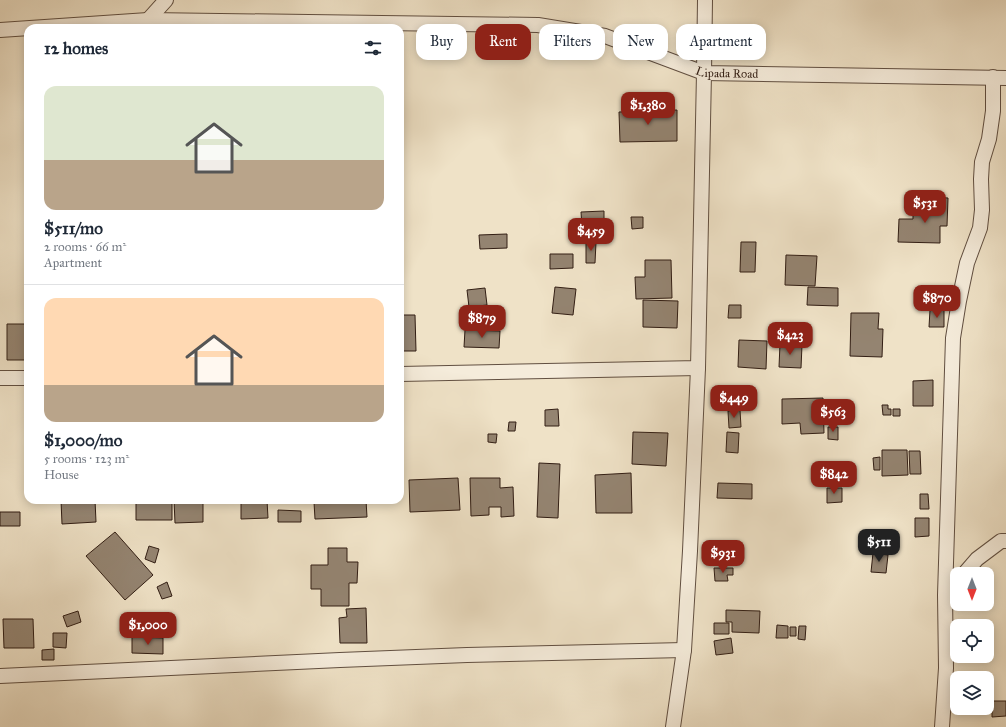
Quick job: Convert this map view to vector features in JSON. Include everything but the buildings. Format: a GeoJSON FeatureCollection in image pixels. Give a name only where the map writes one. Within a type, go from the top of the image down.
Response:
{"type":"FeatureCollection","features":[{"type":"Feature","properties":{"kind":"street"},"geometry":{"type":"LineString","coordinates":[[148,20],[166,0]]}},
{"type":"Feature","properties":{"kind":"street"},"geometry":{"type":"LineString","coordinates":[[673,727],[684,650],[690,551],[698,368],[705,0]]}},
{"type":"Feature","properties":{"kind":"street","name":"Lipada Road"},"geometry":{"type":"LineString","coordinates":[[89,24],[148,20],[538,25],[605,36],[704,73],[1000,78]]}},
{"type":"Feature","properties":{"kind":"street","name":"Lipada Road"},"geometry":{"type":"LineString","coordinates":[[0,30],[24,28]]}},
{"type":"Feature","properties":{"kind":"street"},"geometry":{"type":"LineString","coordinates":[[942,727],[946,668],[946,595],[953,338],[967,263],[980,228],[982,210],[982,162],[989,139],[1000,78]]}},
{"type":"Feature","properties":{"kind":"street"},"geometry":{"type":"LineString","coordinates":[[404,374],[698,368]]}},
{"type":"Feature","properties":{"kind":"street"},"geometry":{"type":"LineString","coordinates":[[0,378],[24,378]]}},
{"type":"Feature","properties":{"kind":"street"},"geometry":{"type":"LineString","coordinates":[[970,567],[977,559],[1001,542],[1006,541]]}},
{"type":"Feature","properties":{"kind":"street"},"geometry":{"type":"LineString","coordinates":[[946,595],[950,590]]}},
{"type":"Feature","properties":{"kind":"street"},"geometry":{"type":"LineString","coordinates":[[0,676],[467,655],[684,650]]}}]}
